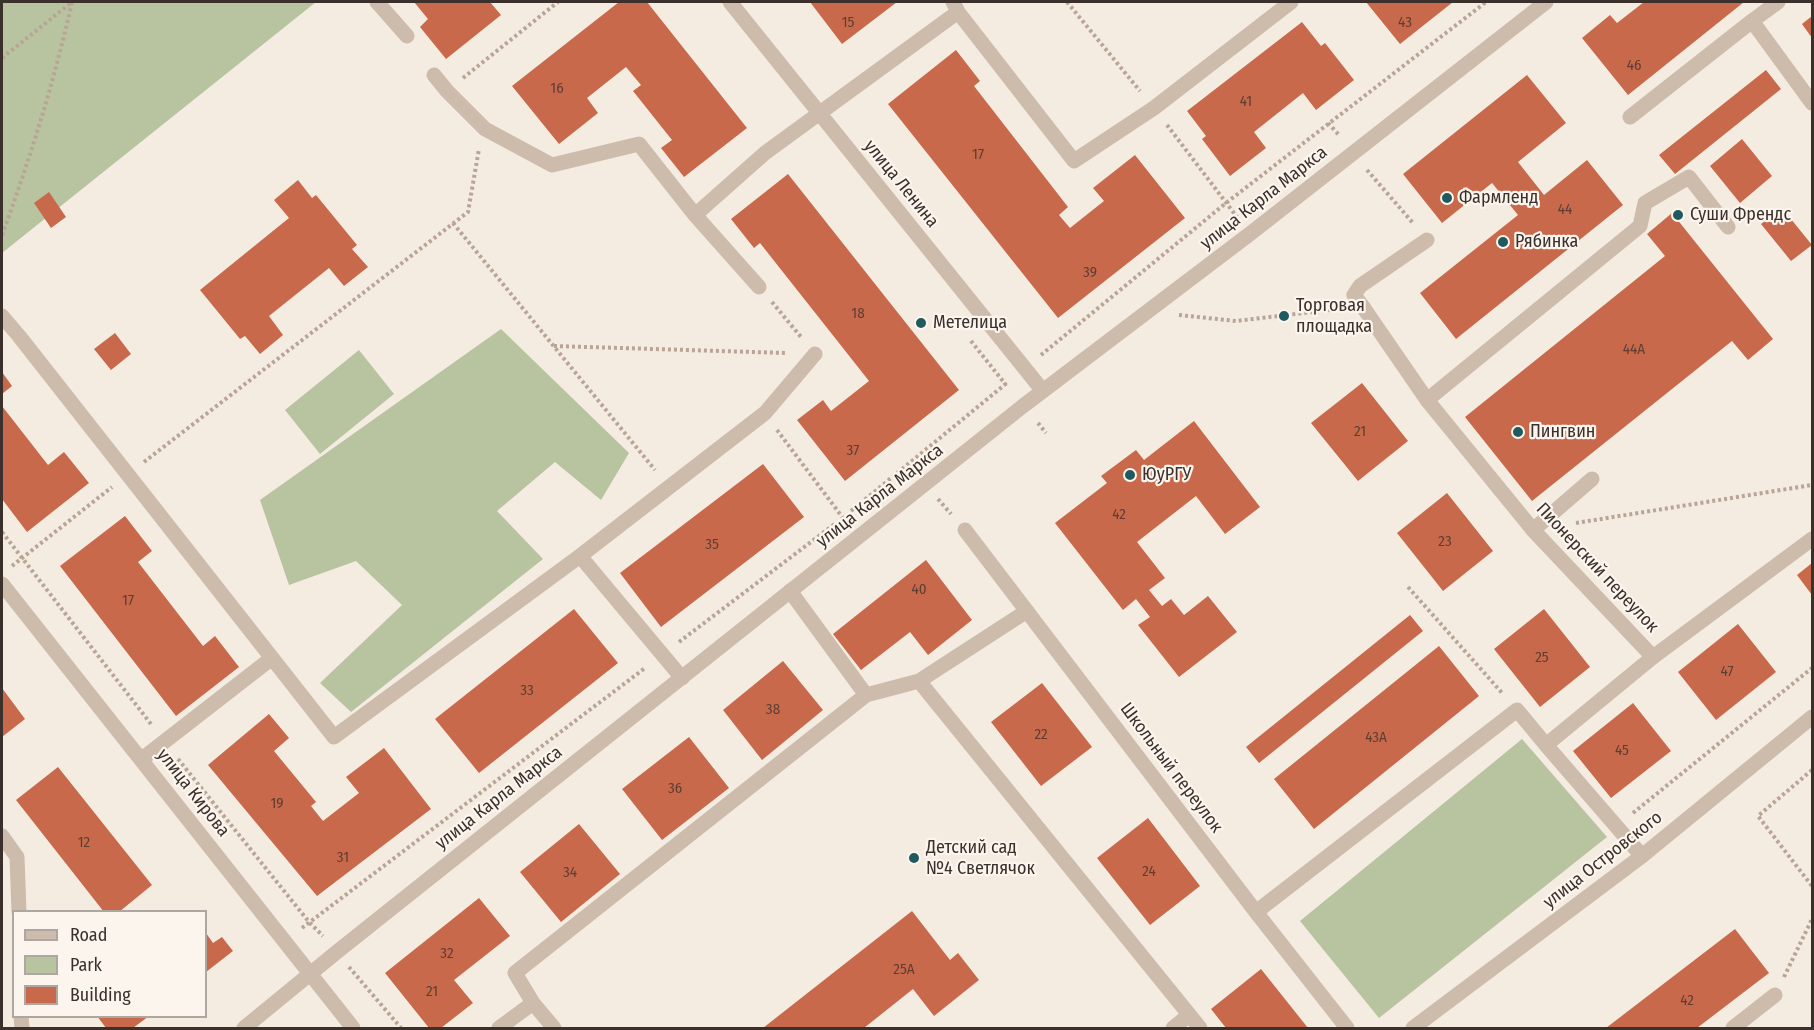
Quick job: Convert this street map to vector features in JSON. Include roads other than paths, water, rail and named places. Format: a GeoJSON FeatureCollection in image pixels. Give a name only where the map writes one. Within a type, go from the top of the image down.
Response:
{"type":"FeatureCollection","features":[{"type":"Feature","properties":{"kind":"street"},"geometry":{"type":"LineString","coordinates":[[378,2],[407,36]]}},
{"type":"Feature","properties":{"kind":"street","name":"улица Ленина"},"geometry":{"type":"LineString","coordinates":[[730,2],[1043,391]]}},
{"type":"Feature","properties":{"kind":"street"},"geometry":{"type":"LineString","coordinates":[[695,215],[765,153],[819,115],[956,7],[1074,161],[1154,108],[1291,2]]}},
{"type":"Feature","properties":{"kind":"street","name":"улица Карла Маркса"},"geometry":{"type":"LineString","coordinates":[[244,1029],[338,951],[1043,391],[1546,2]]}},
{"type":"Feature","properties":{"kind":"street"},"geometry":{"type":"LineString","coordinates":[[1630,117],[1778,2]]}},
{"type":"Feature","properties":{"kind":"street"},"geometry":{"type":"LineString","coordinates":[[1752,21],[1812,103]]}},
{"type":"Feature","properties":{"kind":"street"},"geometry":{"type":"LineString","coordinates":[[434,75],[485,129],[552,165],[639,144],[695,215],[759,288]]}},
{"type":"Feature","properties":{"kind":"street"},"geometry":{"type":"LineString","coordinates":[[1427,400],[1640,226],[1645,203],[1689,177],[1728,227]]}},
{"type":"Feature","properties":{"kind":"street","name":"Пионерский переулок"},"geometry":{"type":"LineString","coordinates":[[1427,240],[1360,286],[1355,297],[1427,400],[1533,530],[1653,657],[1546,745]]}},
{"type":"Feature","properties":{"kind":"street"},"geometry":{"type":"LineString","coordinates":[[2,316],[334,737],[580,556],[765,413],[815,354]]}},
{"type":"Feature","properties":{"kind":"street"},"geometry":{"type":"LineString","coordinates":[[1533,530],[1593,479]]}},
{"type":"Feature","properties":{"kind":"street","name":"Школьный переулок"},"geometry":{"type":"LineString","coordinates":[[965,530],[1347,1029]]}},
{"type":"Feature","properties":{"kind":"street"},"geometry":{"type":"LineString","coordinates":[[1653,657],[1812,539]]}},
{"type":"Feature","properties":{"kind":"street"},"geometry":{"type":"LineString","coordinates":[[580,556],[682,678]]}},
{"type":"Feature","properties":{"kind":"street","name":"улица Кирова"},"geometry":{"type":"LineString","coordinates":[[2,584],[353,1029]]}},
{"type":"Feature","properties":{"kind":"street"},"geometry":{"type":"LineString","coordinates":[[790,591],[867,694]]}},
{"type":"Feature","properties":{"kind":"street"},"geometry":{"type":"LineString","coordinates":[[554,1029],[533,1003],[515,973],[867,694],[919,681],[1027,611]]}},
{"type":"Feature","properties":{"kind":"street"},"geometry":{"type":"LineString","coordinates":[[142,759],[272,658]]}},
{"type":"Feature","properties":{"kind":"street"},"geometry":{"type":"LineString","coordinates":[[919,681],[1200,1029]]}},
{"type":"Feature","properties":{"kind":"street"},"geometry":{"type":"LineString","coordinates":[[1256,912],[1517,710],[1642,856]]}},
{"type":"Feature","properties":{"kind":"street","name":"улица Островского"},"geometry":{"type":"LineString","coordinates":[[1413,1029],[1642,856],[1812,717]]}},
{"type":"Feature","properties":{"kind":"street"},"geometry":{"type":"LineString","coordinates":[[2,836],[18,857],[19,910]]}},
{"type":"Feature","properties":{"kind":"street"},"geometry":{"type":"LineString","coordinates":[[1733,1029],[1775,995]]}},
{"type":"Feature","properties":{"kind":"street"},"geometry":{"type":"LineString","coordinates":[[499,1029],[533,1003]]}},
{"type":"Feature","properties":{"kind":"street"},"geometry":{"type":"LineString","coordinates":[[1173,1029],[1189,1015]]}},
{"type":"Feature","properties":{"kind":"place","name":"Фармленд"},"geometry":{"type":"Point","coordinates":[1447,198]}},
{"type":"Feature","properties":{"kind":"place","name":"Суши Френдс"},"geometry":{"type":"Point","coordinates":[1678,215]}},
{"type":"Feature","properties":{"kind":"place","name":"Рябинка"},"geometry":{"type":"Point","coordinates":[1503,242]}},
{"type":"Feature","properties":{"kind":"place","name":"Торговая площадка"},"geometry":{"type":"Point","coordinates":[1284,316]}},
{"type":"Feature","properties":{"kind":"place","name":"Метелица"},"geometry":{"type":"Point","coordinates":[921,323]}},
{"type":"Feature","properties":{"kind":"place","name":"Пингвин"},"geometry":{"type":"Point","coordinates":[1518,432]}},
{"type":"Feature","properties":{"kind":"place","name":"ЮуРГУ"},"geometry":{"type":"Point","coordinates":[1130,475]}},
{"type":"Feature","properties":{"kind":"place","name":"Детский сад №4 Светлячок"},"geometry":{"type":"Point","coordinates":[914,858]}}]}
